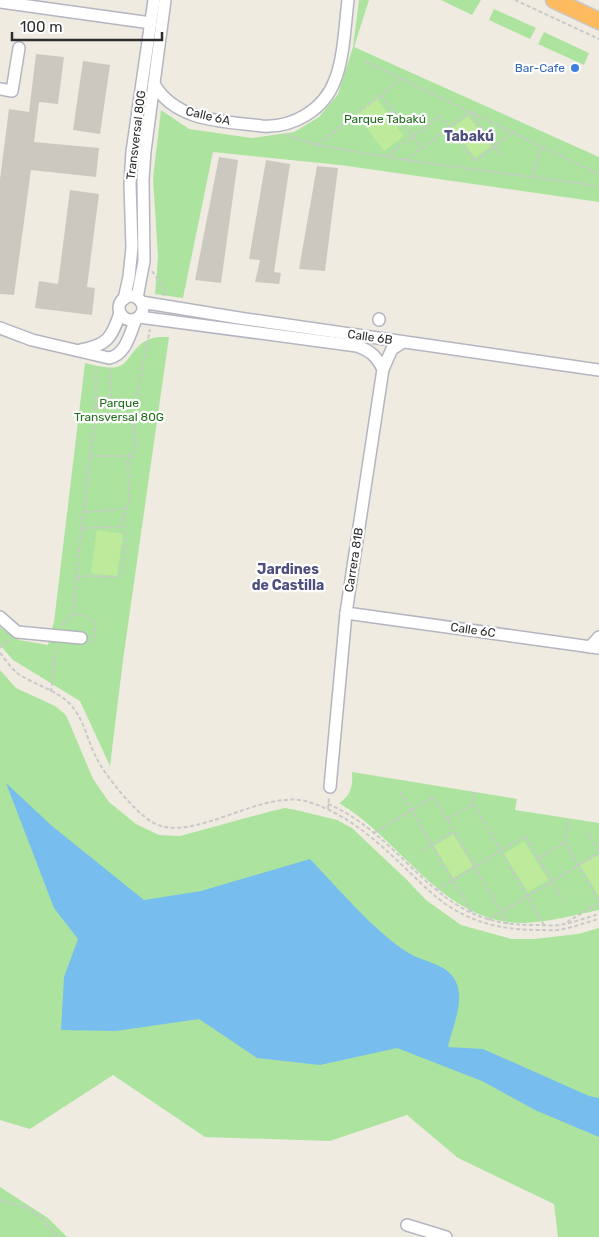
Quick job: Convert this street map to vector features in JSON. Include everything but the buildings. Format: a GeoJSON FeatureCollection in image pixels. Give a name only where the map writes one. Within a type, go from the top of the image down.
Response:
{"type":"FeatureCollection","features":[{"type":"Feature","properties":{"kind":"highway"},"geometry":{"type":"LineString","coordinates":[[554,0],[592,18]]}},
{"type":"Feature","properties":{"kind":"street","name":"Transversal 80G"},"geometry":{"type":"LineString","coordinates":[[124,299],[131,255],[130,184],[132,152],[154,0]]}},
{"type":"Feature","properties":{"kind":"street","name":"Transversal 80G"},"geometry":{"type":"LineString","coordinates":[[139,300],[144,261],[143,169],[165,0]]}},
{"type":"Feature","properties":{"kind":"street"},"geometry":{"type":"LineString","coordinates":[[272,127],[291,123],[304,117],[329,92],[337,73],[348,0]]}},
{"type":"Feature","properties":{"kind":"street"},"geometry":{"type":"LineString","coordinates":[[0,2],[26,3],[151,23]]}},
{"type":"Feature","properties":{"kind":"street"},"geometry":{"type":"LineString","coordinates":[[592,18],[599,25]]}},
{"type":"Feature","properties":{"kind":"street"},"geometry":{"type":"LineString","coordinates":[[0,89],[12,91],[19,48]]}},
{"type":"Feature","properties":{"kind":"street","name":"Calle 6A"},"geometry":{"type":"LineString","coordinates":[[154,84],[164,97],[182,112],[207,119],[272,127]]}},
{"type":"Feature","properties":{"kind":"street"},"geometry":{"type":"LineString","coordinates":[[0,328],[32,340],[110,358],[121,352],[143,310],[139,300],[128,297],[124,299],[119,308],[120,313],[114,330],[105,343],[92,348],[77,350]]}},
{"type":"Feature","properties":{"kind":"street","name":"Calle 6B"},"geometry":{"type":"LineString","coordinates":[[139,300],[402,342],[599,370]]}},
{"type":"Feature","properties":{"kind":"street"},"geometry":{"type":"LineString","coordinates":[[120,313],[129,320],[138,318]]}},
{"type":"Feature","properties":{"kind":"street","name":"Calle 6B"},"geometry":{"type":"LineString","coordinates":[[138,318],[357,346],[372,352],[383,369]]}},
{"type":"Feature","properties":{"kind":"street","name":"Carrera 81B"},"geometry":{"type":"LineString","coordinates":[[330,787],[346,613],[383,369],[392,349],[402,342]]}},
{"type":"Feature","properties":{"kind":"street","name":"Calle 6C"},"geometry":{"type":"LineString","coordinates":[[346,613],[595,647]]}},
{"type":"Feature","properties":{"kind":"street"},"geometry":{"type":"LineString","coordinates":[[0,617],[17,632],[83,642]]}},
{"type":"Feature","properties":{"kind":"street"},"geometry":{"type":"LineString","coordinates":[[595,647],[599,637]]}},
{"type":"Feature","properties":{"kind":"street"},"geometry":{"type":"LineString","coordinates":[[407,1225],[446,1237]]}},
{"type":"Feature","properties":{"kind":"path"},"geometry":{"type":"LineString","coordinates":[[515,0],[599,40]]}},
{"type":"Feature","properties":{"kind":"path"},"geometry":{"type":"LineString","coordinates":[[366,62],[599,174]]}},
{"type":"Feature","properties":{"kind":"path"},"geometry":{"type":"LineString","coordinates":[[317,146],[401,79]]}},
{"type":"Feature","properties":{"kind":"path"},"geometry":{"type":"LineString","coordinates":[[381,95],[421,148]]}},
{"type":"Feature","properties":{"kind":"path"},"geometry":{"type":"LineString","coordinates":[[406,160],[470,112]]}},
{"type":"Feature","properties":{"kind":"path"},"geometry":{"type":"LineString","coordinates":[[470,112],[500,156]]}},
{"type":"Feature","properties":{"kind":"path"},"geometry":{"type":"LineString","coordinates":[[386,156],[440,116],[475,161],[513,132]]}},
{"type":"Feature","properties":{"kind":"path"},"geometry":{"type":"LineString","coordinates":[[272,127],[288,136],[317,146],[599,186]]}},
{"type":"Feature","properties":{"kind":"path"},"geometry":{"type":"LineString","coordinates":[[532,177],[542,146]]}},
{"type":"Feature","properties":{"kind":"path"},"geometry":{"type":"LineString","coordinates":[[144,261],[166,291],[155,304]]}},
{"type":"Feature","properties":{"kind":"path"},"geometry":{"type":"LineString","coordinates":[[76,578],[86,576],[118,577],[122,572],[125,540],[123,518],[129,501],[128,460],[133,456],[135,445],[134,411],[152,319]]}},
{"type":"Feature","properties":{"kind":"path"},"geometry":{"type":"LineString","coordinates":[[59,628],[72,614],[96,406],[96,356]]}},
{"type":"Feature","properties":{"kind":"path"},"geometry":{"type":"LineString","coordinates":[[110,358],[111,404]]}},
{"type":"Feature","properties":{"kind":"path"},"geometry":{"type":"LineString","coordinates":[[96,406],[116,402],[136,403]]}},
{"type":"Feature","properties":{"kind":"path"},"geometry":{"type":"LineString","coordinates":[[89,456],[133,456]]}},
{"type":"Feature","properties":{"kind":"path"},"geometry":{"type":"LineString","coordinates":[[84,512],[125,508]]}},
{"type":"Feature","properties":{"kind":"path"},"geometry":{"type":"LineString","coordinates":[[82,528],[123,527]]}},
{"type":"Feature","properties":{"kind":"path"},"geometry":{"type":"LineString","coordinates":[[72,614],[84,615],[96,624],[93,641],[83,642]]}},
{"type":"Feature","properties":{"kind":"path"},"geometry":{"type":"LineString","coordinates":[[0,648],[17,632]]}},
{"type":"Feature","properties":{"kind":"path"},"geometry":{"type":"LineString","coordinates":[[51,692],[56,648],[63,645]]}},
{"type":"Feature","properties":{"kind":"path"},"geometry":{"type":"LineString","coordinates":[[0,653],[17,672],[69,703],[79,716],[96,757],[110,781],[151,822],[163,827],[183,829],[283,800],[308,802],[342,815],[386,849],[426,888],[454,910],[485,924],[518,930],[562,930],[599,919]]}},
{"type":"Feature","properties":{"kind":"path"},"geometry":{"type":"LineString","coordinates":[[328,810],[330,787]]}},
{"type":"Feature","properties":{"kind":"path"},"geometry":{"type":"LineString","coordinates":[[400,791],[472,913]]}},
{"type":"Feature","properties":{"kind":"path"},"geometry":{"type":"LineString","coordinates":[[474,792],[473,804],[544,925]]}},
{"type":"Feature","properties":{"kind":"path"},"geometry":{"type":"LineString","coordinates":[[374,833],[434,797],[508,924]]}},
{"type":"Feature","properties":{"kind":"path"},"geometry":{"type":"LineString","coordinates":[[328,804],[344,811],[374,833],[456,906],[488,920],[519,926],[565,924],[599,914]]}},
{"type":"Feature","properties":{"kind":"path"},"geometry":{"type":"LineString","coordinates":[[448,819],[473,804]]}},
{"type":"Feature","properties":{"kind":"path"},"geometry":{"type":"LineString","coordinates":[[565,924],[599,902],[565,842],[568,821]]}},
{"type":"Feature","properties":{"kind":"path"},"geometry":{"type":"LineString","coordinates":[[421,852],[454,831]]}},
{"type":"Feature","properties":{"kind":"path"},"geometry":{"type":"LineString","coordinates":[[488,920],[599,852],[587,831]]}},
{"type":"Feature","properties":{"kind":"path"},"geometry":{"type":"LineString","coordinates":[[437,890],[525,836],[563,900]]}},
{"type":"Feature","properties":{"kind":"path"},"geometry":{"type":"LineString","coordinates":[[538,858],[565,842]]}},
{"type":"Feature","properties":{"kind":"path"},"geometry":{"type":"LineString","coordinates":[[0,1200],[28,1208],[41,1218],[58,1237]]}},
{"type":"Feature","properties":{"kind":"path"},"geometry":{"type":"LineString","coordinates":[[53,1232],[53,1237]]}},
{"type":"Feature","properties":{"kind":"green space","name":"Parque Tabakú"},"geometry":{"type":"Polygon","coordinates":[[[359,0],[369,0],[354,47],[599,157],[599,202],[340,165],[213,152],[183,298],[155,294],[158,257],[153,178],[161,110],[189,129],[252,138],[294,132],[319,117],[338,94],[353,47],[359,0]]]}},
{"type":"Feature","properties":{"kind":"green space"},"geometry":{"type":"Polygon","coordinates":[[[441,0],[481,0],[472,15],[441,0]]]}},
{"type":"Feature","properties":{"kind":"green space"},"geometry":{"type":"Polygon","coordinates":[[[494,9],[536,28],[530,39],[489,20],[494,9]]]}},
{"type":"Feature","properties":{"kind":"green space"},"geometry":{"type":"Polygon","coordinates":[[[544,32],[589,53],[584,65],[538,44],[544,32]]]}},
{"type":"Feature","properties":{"kind":"green space"},"geometry":{"type":"Polygon","coordinates":[[[377,99],[404,136],[384,151],[356,114],[377,99]]]}},
{"type":"Feature","properties":{"kind":"green space"},"geometry":{"type":"Polygon","coordinates":[[[468,116],[491,146],[475,158],[453,127],[468,116]]]}},
{"type":"Feature","properties":{"kind":"green space","name":"Parque Transversal 80G"},"geometry":{"type":"Polygon","coordinates":[[[158,337],[169,337],[123,660],[110,766],[80,701],[13,660],[0,645],[0,627],[19,640],[48,645],[54,622],[85,363],[117,367],[126,362],[142,343],[158,337]]]}},
{"type":"Feature","properties":{"kind":"green space"},"geometry":{"type":"Polygon","coordinates":[[[97,530],[123,534],[117,576],[91,573],[97,530]]]}},
{"type":"Feature","properties":{"kind":"green space"},"geometry":{"type":"Polygon","coordinates":[[[0,670],[16,688],[55,706],[66,715],[93,779],[109,802],[136,824],[159,835],[180,836],[285,808],[296,810],[337,820],[352,828],[426,900],[461,925],[512,939],[534,939],[578,934],[599,928],[599,1237],[558,1237],[554,1204],[458,1158],[407,1115],[330,1141],[205,1137],[113,1075],[30,1129],[0,1120],[0,670]]]}},
{"type":"Feature","properties":{"kind":"green space"},"geometry":{"type":"Polygon","coordinates":[[[352,772],[517,799],[515,810],[599,823],[599,910],[553,920],[524,923],[495,920],[470,910],[446,895],[362,819],[339,803],[349,794],[352,772]]]}},
{"type":"Feature","properties":{"kind":"green space"},"geometry":{"type":"Polygon","coordinates":[[[453,834],[473,866],[453,878],[434,846],[453,834]]]}},
{"type":"Feature","properties":{"kind":"green space"},"geometry":{"type":"Polygon","coordinates":[[[524,841],[548,880],[528,892],[504,854],[524,841]]]}},
{"type":"Feature","properties":{"kind":"green space"},"geometry":{"type":"Polygon","coordinates":[[[599,855],[599,897],[580,865],[599,855]]]}},
{"type":"Feature","properties":{"kind":"green space"},"geometry":{"type":"Polygon","coordinates":[[[0,1187],[48,1218],[67,1237],[0,1237],[0,1187]]]}},
{"type":"Feature","properties":{"kind":"water"},"geometry":{"type":"Polygon","coordinates":[[[6,783],[52,826],[144,900],[201,891],[310,859],[356,908],[394,943],[413,955],[440,966],[451,974],[458,988],[459,1005],[448,1047],[483,1049],[589,1096],[599,1098],[599,1137],[535,1110],[482,1081],[397,1048],[320,1065],[257,1058],[199,1019],[116,1031],[61,1030],[64,977],[78,939],[54,908],[6,783]]]}},
{"type":"Feature","properties":{"kind":"place","name":"Bar-Cafe"},"geometry":{"type":"Point","coordinates":[575,68]}},
{"type":"Feature","properties":{"kind":"district","name":"Tabakú"},"geometry":{"type":"Point","coordinates":[469,136]}},
{"type":"Feature","properties":{"kind":"district","name":"Jardines de Castilla"},"geometry":{"type":"Point","coordinates":[288,578]}}]}
